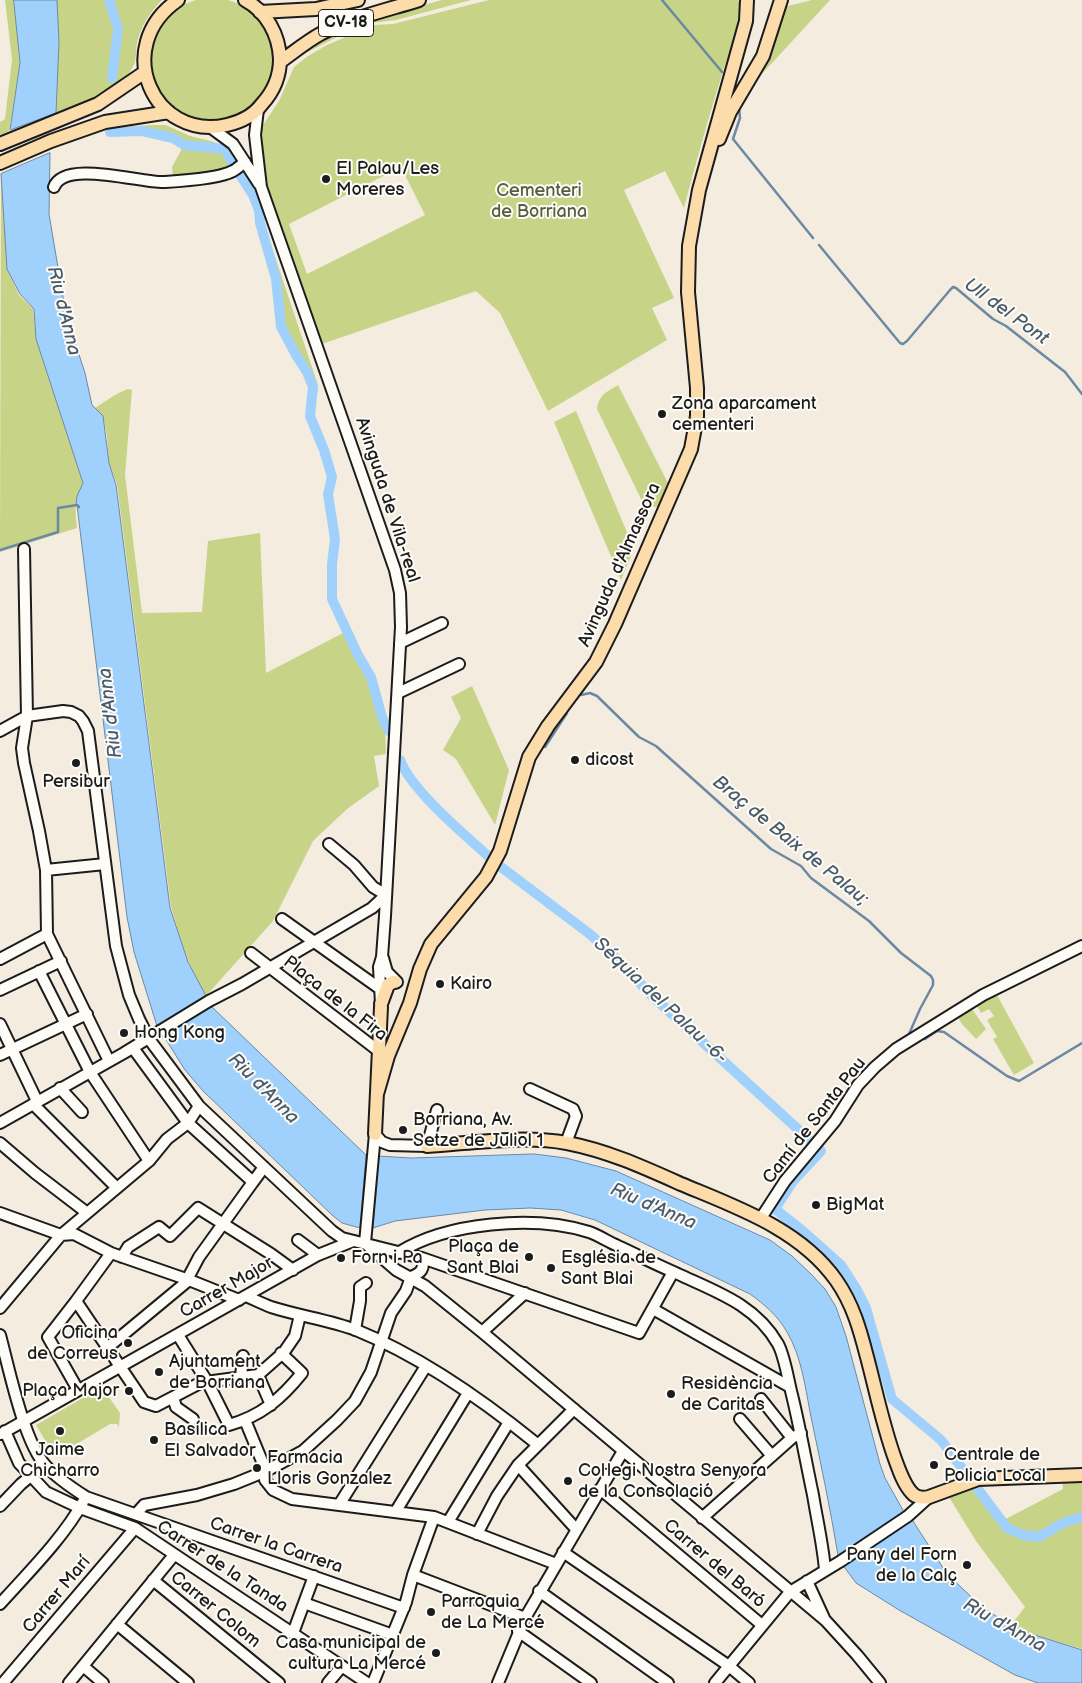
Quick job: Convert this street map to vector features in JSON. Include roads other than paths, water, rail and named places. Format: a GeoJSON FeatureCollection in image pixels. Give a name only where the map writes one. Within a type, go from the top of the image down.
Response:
{"type":"FeatureCollection","features":[{"type":"Feature","properties":{"kind":"main road"},"geometry":{"type":"LineString","coordinates":[[172,2],[150,29],[144,50],[145,72],[154,94],[169,112],[188,122],[210,127],[234,123],[258,109],[273,89],[278,76],[279,48],[275,35],[269,22],[245,0]]}},
{"type":"Feature","properties":{"kind":"main road","name":"CV-18"},"geometry":{"type":"LineString","coordinates":[[260,12],[316,9],[358,0]]}},
{"type":"Feature","properties":{"kind":"main road","name":"CV-18"},"geometry":{"type":"LineString","coordinates":[[280,62],[304,43],[323,33],[355,20],[419,0]]}},
{"type":"Feature","properties":{"kind":"main road","name":"Avinguda d'Almassora"},"geometry":{"type":"LineString","coordinates":[[384,1054],[410,1003],[420,969],[431,944],[486,877],[500,851],[529,757],[548,726],[596,662],[615,624],[691,449],[696,423],[697,388],[688,292],[689,246],[699,190],[742,36],[747,12],[747,0]]}},
{"type":"Feature","properties":{"kind":"main road","name":"Avinguda d'Almassora"},"geometry":{"type":"LineString","coordinates":[[699,190],[730,112],[762,56],[781,0]]}},
{"type":"Feature","properties":{"kind":"main road"},"geometry":{"type":"LineString","coordinates":[[4,142],[98,104],[145,72]]}},
{"type":"Feature","properties":{"kind":"main road"},"geometry":{"type":"LineString","coordinates":[[2,163],[51,141],[105,122],[169,112]]}},
{"type":"Feature","properties":{"kind":"main road"},"geometry":{"type":"LineString","coordinates":[[396,982],[413,977],[420,969]]}},
{"type":"Feature","properties":{"kind":"main road"},"geometry":{"type":"LineString","coordinates":[[396,982],[406,988],[410,1003]]}},
{"type":"Feature","properties":{"kind":"main road","name":"Avinguda de Vila-real"},"geometry":{"type":"LineString","coordinates":[[384,1054],[380,1006],[388,985],[396,982]]}},
{"type":"Feature","properties":{"kind":"main road"},"geometry":{"type":"LineString","coordinates":[[380,1006],[385,1015],[390,1019],[403,1016]]}},
{"type":"Feature","properties":{"kind":"main road","name":"Plaça de la Fira"},"geometry":{"type":"LineString","coordinates":[[375,1134],[377,1094],[384,1054]]}},
{"type":"Feature","properties":{"kind":"main road"},"geometry":{"type":"LineString","coordinates":[[427,1146],[521,1140],[566,1143],[609,1153],[762,1218],[796,1242],[817,1259],[835,1279],[847,1297],[859,1327],[889,1443],[904,1480],[912,1494],[923,1498],[929,1497],[978,1479],[1082,1475]]}},
{"type":"Feature","properties":{"kind":"street","name":"Avinguda de Vila-real"},"geometry":{"type":"LineString","coordinates":[[258,109],[255,135],[261,187],[395,570],[400,593],[398,693],[385,916],[382,957],[379,967],[380,1006]]}},
{"type":"Feature","properties":{"kind":"street","name":"Avinguda de Vila-real"},"geometry":{"type":"LineString","coordinates":[[210,127],[233,144],[261,187]]}},
{"type":"Feature","properties":{"kind":"street"},"geometry":{"type":"LineString","coordinates":[[54,187],[61,179],[73,174],[109,175],[164,182],[209,178],[231,172],[245,162]]}},
{"type":"Feature","properties":{"kind":"street"},"geometry":{"type":"LineString","coordinates":[[24,549],[27,716],[22,748],[46,870],[47,934],[109,1061]]}},
{"type":"Feature","properties":{"kind":"street"},"geometry":{"type":"LineString","coordinates":[[400,643],[442,623]]}},
{"type":"Feature","properties":{"kind":"street"},"geometry":{"type":"LineString","coordinates":[[398,693],[459,664]]}},
{"type":"Feature","properties":{"kind":"street"},"geometry":{"type":"LineString","coordinates":[[0,731],[27,716],[63,711],[71,712],[83,721],[88,731],[116,946],[129,995],[139,1019],[149,1039],[199,1106],[332,1231],[342,1238],[422,1258],[639,1333],[673,1272]]}},
{"type":"Feature","properties":{"kind":"street"},"geometry":{"type":"LineString","coordinates":[[250,953],[269,968],[372,908],[386,896],[373,888],[354,865],[329,844]]}},
{"type":"Feature","properties":{"kind":"street"},"geometry":{"type":"LineString","coordinates":[[46,870],[105,864]]}},
{"type":"Feature","properties":{"kind":"street"},"geometry":{"type":"LineString","coordinates":[[372,908],[385,916]]}},
{"type":"Feature","properties":{"kind":"street"},"geometry":{"type":"LineString","coordinates":[[282,919],[379,988]]}},
{"type":"Feature","properties":{"kind":"street"},"geometry":{"type":"LineString","coordinates":[[0,959],[47,934]]}},
{"type":"Feature","properties":{"kind":"street","name":"Camí de Santa Pau"},"geometry":{"type":"LineString","coordinates":[[762,1218],[785,1181],[835,1122],[858,1085],[875,1067],[896,1050],[983,995],[1082,946]]}},
{"type":"Feature","properties":{"kind":"street"},"geometry":{"type":"LineString","coordinates":[[382,957],[387,972],[396,982]]}},
{"type":"Feature","properties":{"kind":"street"},"geometry":{"type":"LineString","coordinates":[[0,990],[61,961]]}},
{"type":"Feature","properties":{"kind":"street","name":"Plaça de la Fira"},"geometry":{"type":"LineString","coordinates":[[0,1123],[149,1039],[209,1001],[269,968],[384,1054]]}},
{"type":"Feature","properties":{"kind":"street"},"geometry":{"type":"LineString","coordinates":[[39,972],[90,1072],[149,1161]]}},
{"type":"Feature","properties":{"kind":"street"},"geometry":{"type":"LineString","coordinates":[[0,1055],[87,1014]]}},
{"type":"Feature","properties":{"kind":"street"},"geometry":{"type":"LineString","coordinates":[[0,1024],[35,1102],[116,1188]]}},
{"type":"Feature","properties":{"kind":"street"},"geometry":{"type":"LineString","coordinates":[[133,1048],[188,1122],[253,1182]]}},
{"type":"Feature","properties":{"kind":"street"},"geometry":{"type":"LineString","coordinates":[[60,1088],[82,1112]]}},
{"type":"Feature","properties":{"kind":"street"},"geometry":{"type":"LineString","coordinates":[[530,1089],[573,1109],[576,1116],[566,1143]]}},
{"type":"Feature","properties":{"kind":"street"},"geometry":{"type":"LineString","coordinates":[[0,1308],[61,1235],[86,1212],[149,1161],[167,1139],[188,1122],[199,1106]]}},
{"type":"Feature","properties":{"kind":"street"},"geometry":{"type":"LineString","coordinates":[[375,1134],[382,1142],[390,1146],[427,1146],[437,1110]]}},
{"type":"Feature","properties":{"kind":"street","name":"Plaça de la Fira"},"geometry":{"type":"LineString","coordinates":[[365,1243],[375,1134]]}},
{"type":"Feature","properties":{"kind":"street"},"geometry":{"type":"LineString","coordinates":[[0,1143],[86,1212]]}},
{"type":"Feature","properties":{"kind":"street"},"geometry":{"type":"LineString","coordinates":[[107,1348],[188,1280],[199,1257],[264,1167]]}},
{"type":"Feature","properties":{"kind":"street"},"geometry":{"type":"LineString","coordinates":[[122,1257],[128,1248],[159,1227],[170,1236],[198,1208],[224,1223],[293,1270]]}},
{"type":"Feature","properties":{"kind":"street"},"geometry":{"type":"LineString","coordinates":[[0,1213],[61,1235],[74,1234],[111,1253],[242,1298],[355,1330],[426,1366],[468,1393],[537,1444]]}},
{"type":"Feature","properties":{"kind":"street"},"geometry":{"type":"LineString","coordinates":[[396,1270],[393,1262],[399,1252],[433,1237],[454,1230],[479,1226],[536,1223],[563,1226],[590,1233],[741,1304],[753,1313],[767,1328],[779,1346],[790,1387],[797,1436],[823,1550],[825,1570]]}},
{"type":"Feature","properties":{"kind":"street"},"geometry":{"type":"LineString","coordinates":[[298,1240],[318,1255]]}},
{"type":"Feature","properties":{"kind":"street","name":"Carrer Major"},"geometry":{"type":"LineString","coordinates":[[120,1368],[133,1358],[178,1335],[318,1255],[352,1241]]}},
{"type":"Feature","properties":{"kind":"street"},"geometry":{"type":"LineString","coordinates":[[365,1243],[396,1270],[425,1286],[482,1332],[826,1621],[880,1683]]}},
{"type":"Feature","properties":{"kind":"street"},"geometry":{"type":"LineString","coordinates":[[78,1390],[48,1337],[111,1253]]}},
{"type":"Feature","properties":{"kind":"street"},"geometry":{"type":"LineString","coordinates":[[410,1277],[422,1271],[422,1258]]}},
{"type":"Feature","properties":{"kind":"street"},"geometry":{"type":"LineString","coordinates":[[134,1528],[136,1514],[144,1505],[197,1495],[266,1472],[303,1450],[337,1420],[355,1401],[371,1372],[391,1313],[406,1291],[410,1277]]}},
{"type":"Feature","properties":{"kind":"street"},"geometry":{"type":"LineString","coordinates":[[355,1330],[360,1301],[360,1287],[366,1284]]}},
{"type":"Feature","properties":{"kind":"street"},"geometry":{"type":"LineString","coordinates":[[482,1332],[525,1294]]}},
{"type":"Feature","properties":{"kind":"street"},"geometry":{"type":"LineString","coordinates":[[76,1302],[144,1402],[156,1406],[202,1382],[208,1383],[258,1375],[284,1352],[294,1336],[300,1315]]}},
{"type":"Feature","properties":{"kind":"street"},"geometry":{"type":"LineString","coordinates":[[653,1309],[790,1387]]}},
{"type":"Feature","properties":{"kind":"street"},"geometry":{"type":"LineString","coordinates":[[0,1335],[28,1436],[44,1465],[21,1484],[0,1506]]}},
{"type":"Feature","properties":{"kind":"street"},"geometry":{"type":"LineString","coordinates":[[178,1335],[208,1383],[229,1426],[245,1420],[271,1405],[286,1394],[302,1373],[281,1353]]}},
{"type":"Feature","properties":{"kind":"street"},"geometry":{"type":"LineString","coordinates":[[241,1377],[243,1356]]}},
{"type":"Feature","properties":{"kind":"street"},"geometry":{"type":"LineString","coordinates":[[339,1505],[426,1366]]}},
{"type":"Feature","properties":{"kind":"street"},"geometry":{"type":"LineString","coordinates":[[2,1433],[120,1368]]}},
{"type":"Feature","properties":{"kind":"street"},"geometry":{"type":"LineString","coordinates":[[258,1375],[271,1405]]}},
{"type":"Feature","properties":{"kind":"street"},"geometry":{"type":"LineString","coordinates":[[396,1511],[468,1393]]}},
{"type":"Feature","properties":{"kind":"street"},"geometry":{"type":"LineString","coordinates":[[174,1397],[176,1407],[193,1419]]}},
{"type":"Feature","properties":{"kind":"street"},"geometry":{"type":"LineString","coordinates":[[761,1399],[797,1436]]}},
{"type":"Feature","properties":{"kind":"street"},"geometry":{"type":"LineString","coordinates":[[477,1534],[497,1496],[518,1465],[574,1409]]}},
{"type":"Feature","properties":{"kind":"street"},"geometry":{"type":"LineString","coordinates":[[740,1418],[772,1456]]}},
{"type":"Feature","properties":{"kind":"street"},"geometry":{"type":"LineString","coordinates":[[245,1420],[266,1472],[265,1480],[273,1490],[292,1499],[434,1517],[556,1564]]}},
{"type":"Feature","properties":{"kind":"street"},"geometry":{"type":"LineString","coordinates":[[448,1522],[509,1422]]}},
{"type":"Feature","properties":{"kind":"street","name":"Carrer de la Tanda"},"geometry":{"type":"LineString","coordinates":[[2,1433],[19,1463],[46,1492],[80,1508],[134,1528],[367,1683]]}},
{"type":"Feature","properties":{"kind":"street"},"geometry":{"type":"LineString","coordinates":[[702,1518],[797,1436]]}},
{"type":"Feature","properties":{"kind":"street"},"geometry":{"type":"LineString","coordinates":[[502,1681],[518,1631],[539,1591],[623,1451]]}},
{"type":"Feature","properties":{"kind":"street","name":"Carrer la Carrera"},"geometry":{"type":"LineString","coordinates":[[44,1465],[67,1485],[86,1497],[404,1608]]}},
{"type":"Feature","properties":{"kind":"street"},"geometry":{"type":"LineString","coordinates":[[518,1465],[576,1528]]}},
{"type":"Feature","properties":{"kind":"street","name":"Carrer del Baró"},"geometry":{"type":"LineString","coordinates":[[600,1489],[762,1625]]}},
{"type":"Feature","properties":{"kind":"street"},"geometry":{"type":"LineString","coordinates":[[910,1514],[912,1494]]}},
{"type":"Feature","properties":{"kind":"street"},"geometry":{"type":"LineString","coordinates":[[0,1604],[45,1553],[80,1508],[86,1497]]}},
{"type":"Feature","properties":{"kind":"street"},"geometry":{"type":"LineString","coordinates":[[715,1683],[790,1592],[841,1561],[910,1514],[929,1497]]}},
{"type":"Feature","properties":{"kind":"street"},"geometry":{"type":"LineString","coordinates":[[373,1683],[404,1608],[412,1575],[434,1517]]}},
{"type":"Feature","properties":{"kind":"street","name":"Carrer Marí"},"geometry":{"type":"LineString","coordinates":[[3,1683],[134,1528]]}},
{"type":"Feature","properties":{"kind":"street"},"geometry":{"type":"LineString","coordinates":[[563,1552],[729,1666],[750,1683]]}},
{"type":"Feature","properties":{"kind":"street"},"geometry":{"type":"LineString","coordinates":[[69,1683],[174,1555]]}},
{"type":"Feature","properties":{"kind":"street"},"geometry":{"type":"LineString","coordinates":[[412,1575],[525,1618]]}},
{"type":"Feature","properties":{"kind":"street"},"geometry":{"type":"LineString","coordinates":[[293,1633],[314,1576]]}},
{"type":"Feature","properties":{"kind":"street","name":"Carrer Colom"},"geometry":{"type":"LineString","coordinates":[[153,1580],[279,1683]]}},
{"type":"Feature","properties":{"kind":"street"},"geometry":{"type":"LineString","coordinates":[[807,1581],[826,1621]]}},
{"type":"Feature","properties":{"kind":"street"},"geometry":{"type":"LineString","coordinates":[[539,1591],[668,1683]]}},
{"type":"Feature","properties":{"kind":"street"},"geometry":{"type":"LineString","coordinates":[[304,1603],[394,1635]]}},
{"type":"Feature","properties":{"kind":"street"},"geometry":{"type":"LineString","coordinates":[[117,1624],[188,1683]]}},
{"type":"Feature","properties":{"kind":"street"},"geometry":{"type":"LineString","coordinates":[[518,1631],[591,1683]]}},
{"type":"Feature","properties":{"kind":"street"},"geometry":{"type":"LineString","coordinates":[[83,1666],[103,1683]]}},
{"type":"Feature","properties":{"kind":"street"},"geometry":{"type":"LineString","coordinates":[[328,1683],[342,1666]]}},
{"type":"Feature","properties":{"kind":"water"},"geometry":{"type":"Polygon","coordinates":[[[14,0],[57,0],[59,42],[56,113],[10,130],[20,63],[14,0]]]}},
{"type":"Feature","properties":{"kind":"water","name":"Riu d'Anna"},"geometry":{"type":"Polygon","coordinates":[[[50,153],[49,214],[66,315],[85,373],[92,405],[103,416],[109,463],[116,485],[170,908],[188,962],[206,996],[157,1026],[134,952],[127,917],[76,505],[77,496],[83,483],[36,339],[34,309],[20,294],[7,269],[1,174],[50,153]]]}},
{"type":"Feature","properties":{"kind":"water","name":"Riu d'Anna"},"geometry":{"type":"Polygon","coordinates":[[[212,1007],[366,1155],[360,1228],[342,1223],[332,1215],[203,1091],[185,1070],[163,1035],[212,1007]]]}},
{"type":"Feature","properties":{"kind":"water","name":"Riu d'Anna"},"geometry":{"type":"Polygon","coordinates":[[[534,1154],[566,1158],[616,1171],[770,1240],[792,1256],[811,1274],[825,1289],[836,1307],[846,1336],[880,1464],[885,1478],[904,1512],[838,1555],[804,1381],[796,1351],[787,1332],[775,1316],[750,1294],[595,1220],[561,1210],[530,1208],[485,1210],[395,1221],[373,1228],[378,1156],[411,1158],[534,1154]]]}},
{"type":"Feature","properties":{"kind":"water","name":"Riu d'Anna"},"geometry":{"type":"Polygon","coordinates":[[[911,1518],[947,1574],[981,1606],[1022,1631],[1082,1650],[1082,1683],[1038,1683],[1015,1675],[899,1610],[856,1583],[842,1564],[911,1518]]]}},
{"type":"Feature","properties":{"kind":"waterway","name":"Séquia del Palau -6-"},"geometry":{"type":"LineString","coordinates":[[109,0],[118,29],[112,78]]}},
{"type":"Feature","properties":{"kind":"waterway","name":"Ull del Pont"},"geometry":{"type":"LineString","coordinates":[[662,0],[722,72]]}},
{"type":"Feature","properties":{"kind":"waterway","name":"Ull del Pont"},"geometry":{"type":"LineString","coordinates":[[739,107],[740,118],[733,139],[813,238]]}},
{"type":"Feature","properties":{"kind":"waterway","name":"Séquia del Palau -6-"},"geometry":{"type":"LineString","coordinates":[[110,132],[142,131],[173,138],[184,145],[225,149],[233,164]]}},
{"type":"Feature","properties":{"kind":"waterway","name":"Séquia del Palau -6-"},"geometry":{"type":"LineString","coordinates":[[239,173],[253,195],[259,210],[260,223],[276,279],[281,327],[307,372],[313,387],[310,416],[324,450],[332,477],[328,494],[335,539],[332,564],[332,599],[358,655],[371,677],[382,717],[389,731]]}},
{"type":"Feature","properties":{"kind":"waterway","name":"Ull del Pont"},"geometry":{"type":"LineString","coordinates":[[819,245],[900,343],[903,344],[907,341],[953,287],[1065,372],[1082,394]]}},
{"type":"Feature","properties":{"kind":"waterway"},"geometry":{"type":"LineString","coordinates":[[0,550],[58,532],[58,508],[77,505],[79,507]]}},
{"type":"Feature","properties":{"kind":"waterway","name":"Braç de Baix de Palau;"},"geometry":{"type":"LineString","coordinates":[[581,695],[590,693],[597,696],[639,737],[656,746],[771,849],[801,866],[811,878],[869,921],[901,953],[931,976],[933,985],[909,1034]]}},
{"type":"Feature","properties":{"kind":"waterway"},"geometry":{"type":"LineString","coordinates":[[545,747],[567,713]]}},
{"type":"Feature","properties":{"kind":"waterway","name":"Séquia del Palau -6-"},"geometry":{"type":"LineString","coordinates":[[400,760],[415,785],[452,824],[488,856]]}},
{"type":"Feature","properties":{"kind":"waterway","name":"Séquia del Palau -6-"},"geometry":{"type":"LineString","coordinates":[[501,867],[591,935],[651,995],[812,1142]]}},
{"type":"Feature","properties":{"kind":"waterway","name":"Braç de Baix de Palau;"},"geometry":{"type":"LineString","coordinates":[[925,1039],[937,1031],[944,1032],[1007,1076],[1019,1081],[1082,1043]]}},
{"type":"Feature","properties":{"kind":"waterway","name":"Séquia del Palau -6-"},"geometry":{"type":"LineString","coordinates":[[821,1151],[793,1181],[775,1209],[841,1265],[866,1308],[892,1399],[941,1440],[967,1475]]}},
{"type":"Feature","properties":{"kind":"waterway","name":"Séquia del Palau -6-"},"geometry":{"type":"LineString","coordinates":[[977,1488],[1007,1528],[1023,1535],[1039,1537],[1063,1523],[1082,1517]]}},
{"type":"Feature","properties":{"kind":"place","name":"El Palau/Les Moreres"},"geometry":{"type":"Point","coordinates":[326,179]}},
{"type":"Feature","properties":{"kind":"place","name":"Zona aparcament cementeri"},"geometry":{"type":"Point","coordinates":[662,414]}},
{"type":"Feature","properties":{"kind":"place","name":"dicost"},"geometry":{"type":"Point","coordinates":[575,760]}},
{"type":"Feature","properties":{"kind":"place","name":"Persibur"},"geometry":{"type":"Point","coordinates":[76,763]}},
{"type":"Feature","properties":{"kind":"place","name":"Kairo"},"geometry":{"type":"Point","coordinates":[440,984]}},
{"type":"Feature","properties":{"kind":"place","name":"Hong Kong"},"geometry":{"type":"Point","coordinates":[124,1033]}},
{"type":"Feature","properties":{"kind":"place","name":"Borriana, Av. Setze de Juliol 1"},"geometry":{"type":"Point","coordinates":[403,1130]}},
{"type":"Feature","properties":{"kind":"place","name":"BigMat"},"geometry":{"type":"Point","coordinates":[816,1205]}},
{"type":"Feature","properties":{"kind":"place","name":"Plaça de Sant Blai"},"geometry":{"type":"Point","coordinates":[529,1257]}},
{"type":"Feature","properties":{"kind":"place","name":"Forn i Pa"},"geometry":{"type":"Point","coordinates":[341,1258]}},
{"type":"Feature","properties":{"kind":"place","name":"Església de Sant Blai"},"geometry":{"type":"Point","coordinates":[551,1268]}},
{"type":"Feature","properties":{"kind":"place","name":"Oficina de Correus"},"geometry":{"type":"Point","coordinates":[128,1343]}},
{"type":"Feature","properties":{"kind":"place","name":"Ajuntament de Borriana"},"geometry":{"type":"Point","coordinates":[159,1372]}},
{"type":"Feature","properties":{"kind":"place","name":"Plaça Major"},"geometry":{"type":"Point","coordinates":[129,1391]}},
{"type":"Feature","properties":{"kind":"place","name":"Residència de Caritas"},"geometry":{"type":"Point","coordinates":[671,1394]}},
{"type":"Feature","properties":{"kind":"place","name":"Jaime Chicharro"},"geometry":{"type":"Point","coordinates":[60,1431]}},
{"type":"Feature","properties":{"kind":"place","name":"Basílica El Salvador"},"geometry":{"type":"Point","coordinates":[154,1440]}},
{"type":"Feature","properties":{"kind":"place","name":"Centrale de Policia Local"},"geometry":{"type":"Point","coordinates":[934,1465]}},
{"type":"Feature","properties":{"kind":"place","name":"Farmacia Lloris Gonzalez"},"geometry":{"type":"Point","coordinates":[257,1468]}},
{"type":"Feature","properties":{"kind":"place","name":"Col·legi Nostra Senyora de la Consolació"},"geometry":{"type":"Point","coordinates":[568,1481]}},
{"type":"Feature","properties":{"kind":"place","name":"Pany del Forn de la Calç"},"geometry":{"type":"Point","coordinates":[967,1565]}},
{"type":"Feature","properties":{"kind":"place","name":"Parroquia de La Mercé"},"geometry":{"type":"Point","coordinates":[431,1612]}},
{"type":"Feature","properties":{"kind":"place","name":"Casa municipal de cultura La Mercé"},"geometry":{"type":"Point","coordinates":[436,1653]}},
{"type":"Feature","properties":{"kind":"park label","name":"Cementeri de Borriana"},"geometry":{"type":"Point","coordinates":[539,201]}}]}
